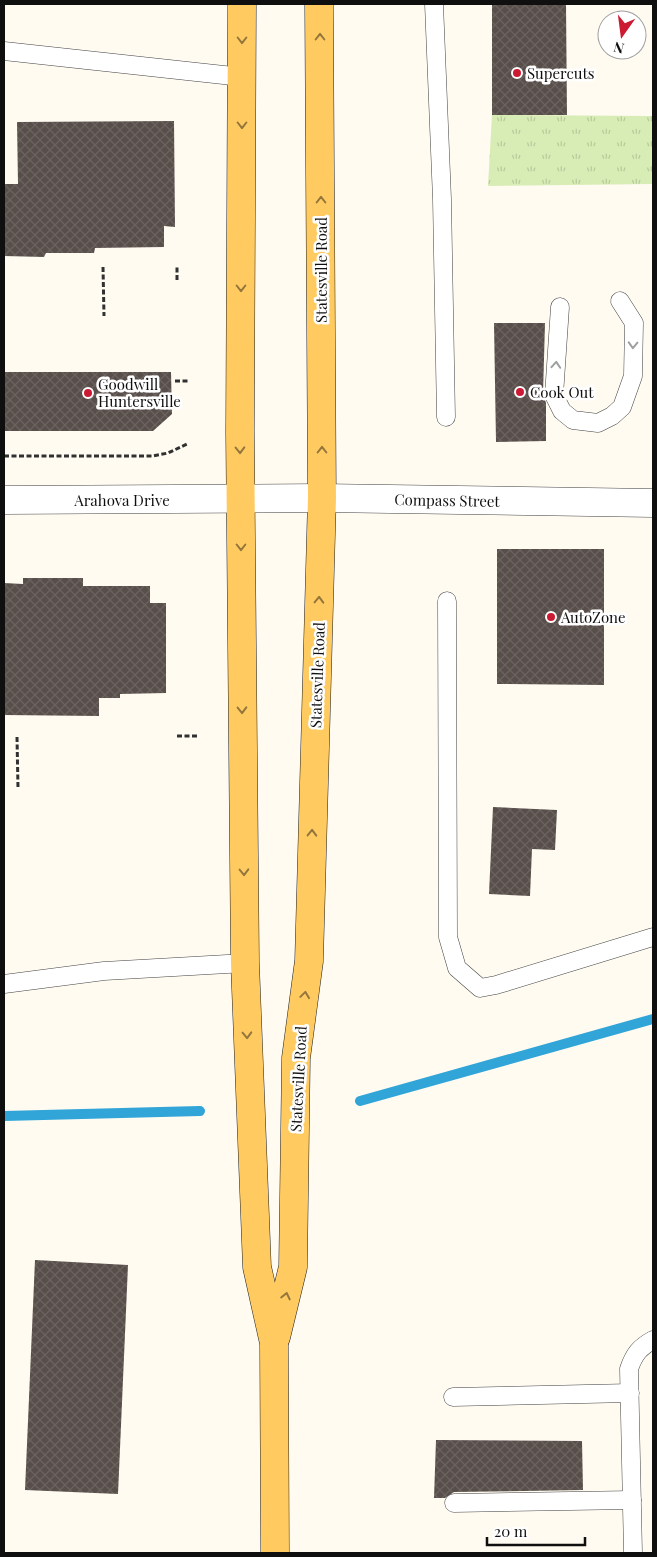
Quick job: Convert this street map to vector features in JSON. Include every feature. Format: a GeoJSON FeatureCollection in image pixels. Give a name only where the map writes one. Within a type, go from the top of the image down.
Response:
{"type":"FeatureCollection","features":[{"type":"Feature","properties":{"kind":"main road","name":"Statesville Road"},"geometry":{"type":"LineString","coordinates":[[242,4],[240,498],[245,963],[257,1267],[274,1343],[275,1553]]}},
{"type":"Feature","properties":{"kind":"main road","name":"Statesville Road"},"geometry":{"type":"LineString","coordinates":[[274,1343],[293,1267],[296,1058],[309,961],[322,498],[319,4]]}},
{"type":"Feature","properties":{"kind":"street","name":"Compass Street"},"geometry":{"type":"LineString","coordinates":[[240,498],[653,503]]}},
{"type":"Feature","properties":{"kind":"street","name":"Arahova Drive"},"geometry":{"type":"LineString","coordinates":[[4,500],[240,498]]}},
{"type":"Feature","properties":{"kind":"lane"},"geometry":{"type":"LineString","coordinates":[[434,4],[442,199],[446,417]]}},
{"type":"Feature","properties":{"kind":"lane"},"geometry":{"type":"LineString","coordinates":[[4,51],[242,77]]}},
{"type":"Feature","properties":{"kind":"lane"},"geometry":{"type":"LineString","coordinates":[[560,307],[554,395],[562,411],[573,420],[598,422],[612,416],[622,407],[632,376],[634,323],[620,301]]}},
{"type":"Feature","properties":{"kind":"lane"},"geometry":{"type":"LineString","coordinates":[[447,601],[448,937],[457,968],[480,988],[496,985],[653,937]]}},
{"type":"Feature","properties":{"kind":"lane"},"geometry":{"type":"LineString","coordinates":[[4,984],[104,971],[245,963]]}},
{"type":"Feature","properties":{"kind":"lane"},"geometry":{"type":"LineString","coordinates":[[633,1553],[629,1368],[634,1355],[642,1346],[653,1340]]}},
{"type":"Feature","properties":{"kind":"lane"},"geometry":{"type":"LineString","coordinates":[[453,1398],[630,1392]]}},
{"type":"Feature","properties":{"kind":"lane"},"geometry":{"type":"LineString","coordinates":[[454,1503],[632,1500]]}},
{"type":"Feature","properties":{"kind":"path"},"geometry":{"type":"LineString","coordinates":[[103,267],[104,316]]}},
{"type":"Feature","properties":{"kind":"path"},"geometry":{"type":"LineString","coordinates":[[177,267],[177,280]]}},
{"type":"Feature","properties":{"kind":"path"},"geometry":{"type":"LineString","coordinates":[[175,381],[190,381]]}},
{"type":"Feature","properties":{"kind":"path"},"geometry":{"type":"LineString","coordinates":[[4,456],[153,456],[168,453],[187,444]]}},
{"type":"Feature","properties":{"kind":"path"},"geometry":{"type":"LineString","coordinates":[[177,736],[198,736]]}},
{"type":"Feature","properties":{"kind":"path"},"geometry":{"type":"LineString","coordinates":[[17,737],[18,788]]}},
{"type":"Feature","properties":{"kind":"green space"},"geometry":{"type":"Polygon","coordinates":[[[492,115],[653,116],[653,184],[488,186],[492,115]]]}},
{"type":"Feature","properties":{"kind":"building"},"geometry":{"type":"Polygon","coordinates":[[[492,4],[566,4],[567,115],[492,115],[492,4]]]}},
{"type":"Feature","properties":{"kind":"building"},"geometry":{"type":"Polygon","coordinates":[[[174,121],[175,227],[164,226],[164,247],[95,248],[94,253],[46,253],[44,257],[4,256],[4,184],[18,184],[17,122],[174,121]]]}},
{"type":"Feature","properties":{"kind":"building","name":"Cook Out"},"geometry":{"type":"Polygon","coordinates":[[[494,323],[545,323],[543,394],[546,403],[546,441],[496,442],[494,323]]]}},
{"type":"Feature","properties":{"kind":"building","name":"Goodwill Huntersville"},"geometry":{"type":"Polygon","coordinates":[[[4,372],[171,372],[172,414],[153,431],[4,431],[4,372]]]}},
{"type":"Feature","properties":{"kind":"building","name":"AutoZone"},"geometry":{"type":"Polygon","coordinates":[[[497,549],[604,549],[604,685],[497,684],[497,549]]]}},
{"type":"Feature","properties":{"kind":"building"},"geometry":{"type":"Polygon","coordinates":[[[23,578],[83,578],[83,586],[150,586],[150,603],[166,603],[166,693],[120,694],[120,698],[99,698],[99,716],[4,715],[4,583],[23,584],[23,578]]]}},
{"type":"Feature","properties":{"kind":"building"},"geometry":{"type":"Polygon","coordinates":[[[493,807],[557,810],[555,850],[532,849],[530,896],[489,894],[493,807]]]}},
{"type":"Feature","properties":{"kind":"building"},"geometry":{"type":"Polygon","coordinates":[[[35,1260],[128,1265],[118,1494],[25,1490],[35,1260]]]}},
{"type":"Feature","properties":{"kind":"building"},"geometry":{"type":"Polygon","coordinates":[[[436,1440],[582,1441],[583,1490],[454,1492],[445,1498],[434,1498],[436,1440]]]}},
{"type":"Feature","properties":{"kind":"waterway"},"geometry":{"type":"LineString","coordinates":[[360,1101],[653,1019]]}},
{"type":"Feature","properties":{"kind":"waterway"},"geometry":{"type":"LineString","coordinates":[[4,1116],[200,1111]]}},
{"type":"Feature","properties":{"kind":"place","name":"Supercuts"},"geometry":{"type":"Point","coordinates":[517,73]}},
{"type":"Feature","properties":{"kind":"place","name":"Cook Out"},"geometry":{"type":"Point","coordinates":[520,392]}},
{"type":"Feature","properties":{"kind":"place","name":"Goodwill Huntersville"},"geometry":{"type":"Point","coordinates":[88,393]}},
{"type":"Feature","properties":{"kind":"place","name":"AutoZone"},"geometry":{"type":"Point","coordinates":[551,617]}}]}
